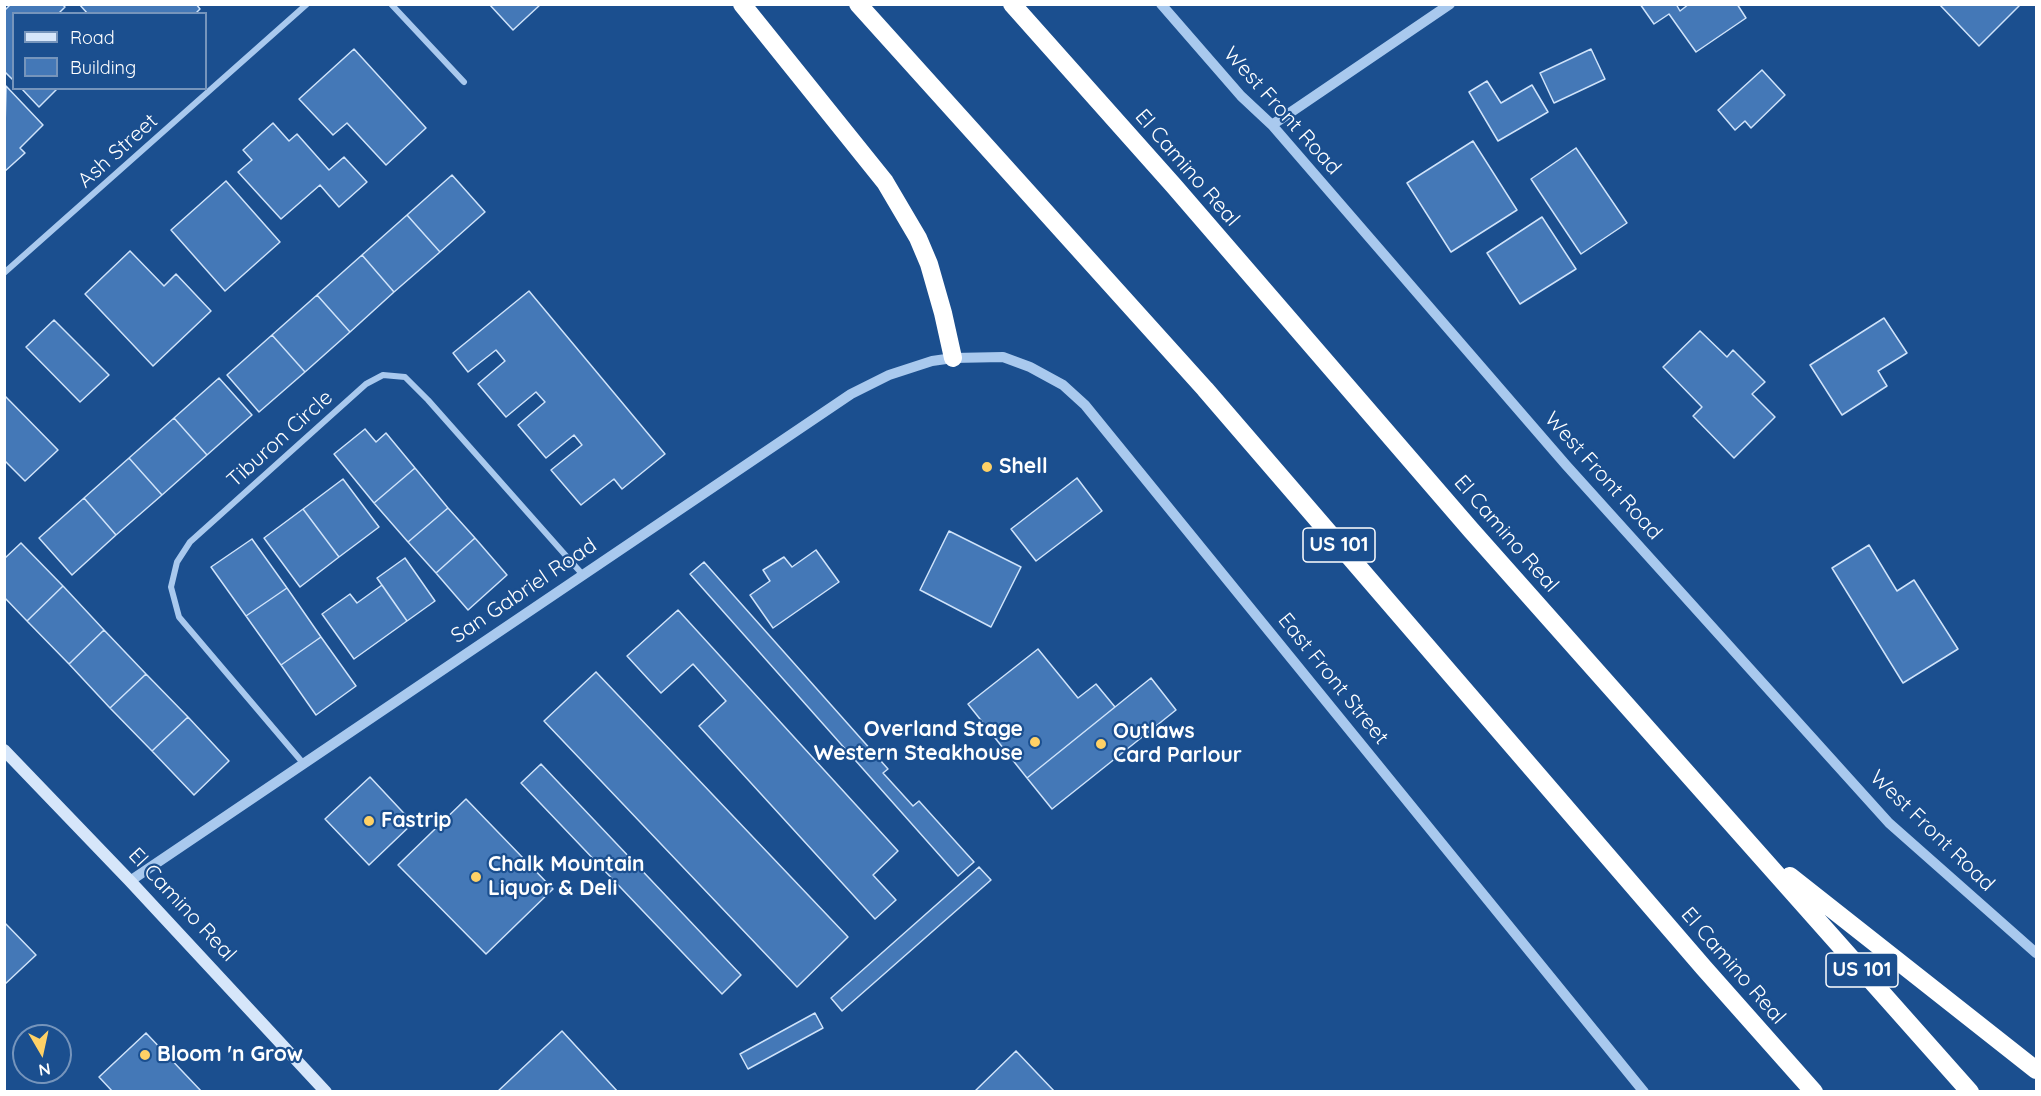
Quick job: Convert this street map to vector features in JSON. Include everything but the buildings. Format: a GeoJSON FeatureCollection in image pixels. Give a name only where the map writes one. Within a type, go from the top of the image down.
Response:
{"type":"FeatureCollection","features":[{"type":"Feature","properties":{"kind":"highway"},"geometry":{"type":"LineString","coordinates":[[742,4],[885,182],[918,238],[929,264],[953,358]]}},
{"type":"Feature","properties":{"kind":"highway","name":"El Camino Real"},"geometry":{"type":"LineString","coordinates":[[858,4],[1205,389],[1704,968],[1814,1092]]}},
{"type":"Feature","properties":{"kind":"highway","name":"El Camino Real"},"geometry":{"type":"LineString","coordinates":[[1012,4],[1174,186],[1471,530],[1970,1092]]}},
{"type":"Feature","properties":{"kind":"highway"},"geometry":{"type":"LineString","coordinates":[[1754,848],[2037,1070]]}},
{"type":"Feature","properties":{"kind":"main road","name":"El Camino Real"},"geometry":{"type":"LineString","coordinates":[[4,750],[130,881],[326,1092]]}},
{"type":"Feature","properties":{"kind":"street","name":"Ash Street"},"geometry":{"type":"LineString","coordinates":[[4,273],[307,4]]}},
{"type":"Feature","properties":{"kind":"street"},"geometry":{"type":"LineString","coordinates":[[391,4],[464,82]]}},
{"type":"Feature","properties":{"kind":"street","name":"West Front Road"},"geometry":{"type":"LineString","coordinates":[[1161,4],[1241,96],[1272,125],[1566,465],[1889,823],[2037,953]]}},
{"type":"Feature","properties":{"kind":"street"},"geometry":{"type":"LineString","coordinates":[[1272,125],[1450,4]]}},
{"type":"Feature","properties":{"kind":"street","name":"East Front Street"},"geometry":{"type":"LineString","coordinates":[[953,358],[1003,357],[1030,367],[1063,385],[1085,405],[1644,1092]]}},
{"type":"Feature","properties":{"kind":"street","name":"San Gabriel Road"},"geometry":{"type":"LineString","coordinates":[[130,881],[851,394],[911,366],[953,358]]}},
{"type":"Feature","properties":{"kind":"street","name":"Tiburon Circle"},"geometry":{"type":"LineString","coordinates":[[303,764],[179,617],[171,587],[177,562],[190,542],[366,384],[383,375],[405,377],[583,575]]}},
{"type":"Feature","properties":{"kind":"place","name":"Shell"},"geometry":{"type":"Point","coordinates":[987,467]}},
{"type":"Feature","properties":{"kind":"place","name":"Overland Stage Western Steakhouse"},"geometry":{"type":"Point","coordinates":[1035,742]}},
{"type":"Feature","properties":{"kind":"place","name":"Outlaws Card Parlour"},"geometry":{"type":"Point","coordinates":[1101,744]}},
{"type":"Feature","properties":{"kind":"place","name":"Fastrip"},"geometry":{"type":"Point","coordinates":[369,821]}},
{"type":"Feature","properties":{"kind":"place","name":"Chalk Mountain Liquor & Deli"},"geometry":{"type":"Point","coordinates":[476,877]}},
{"type":"Feature","properties":{"kind":"place","name":"Bloom 'n Grow"},"geometry":{"type":"Point","coordinates":[145,1055]}}]}
